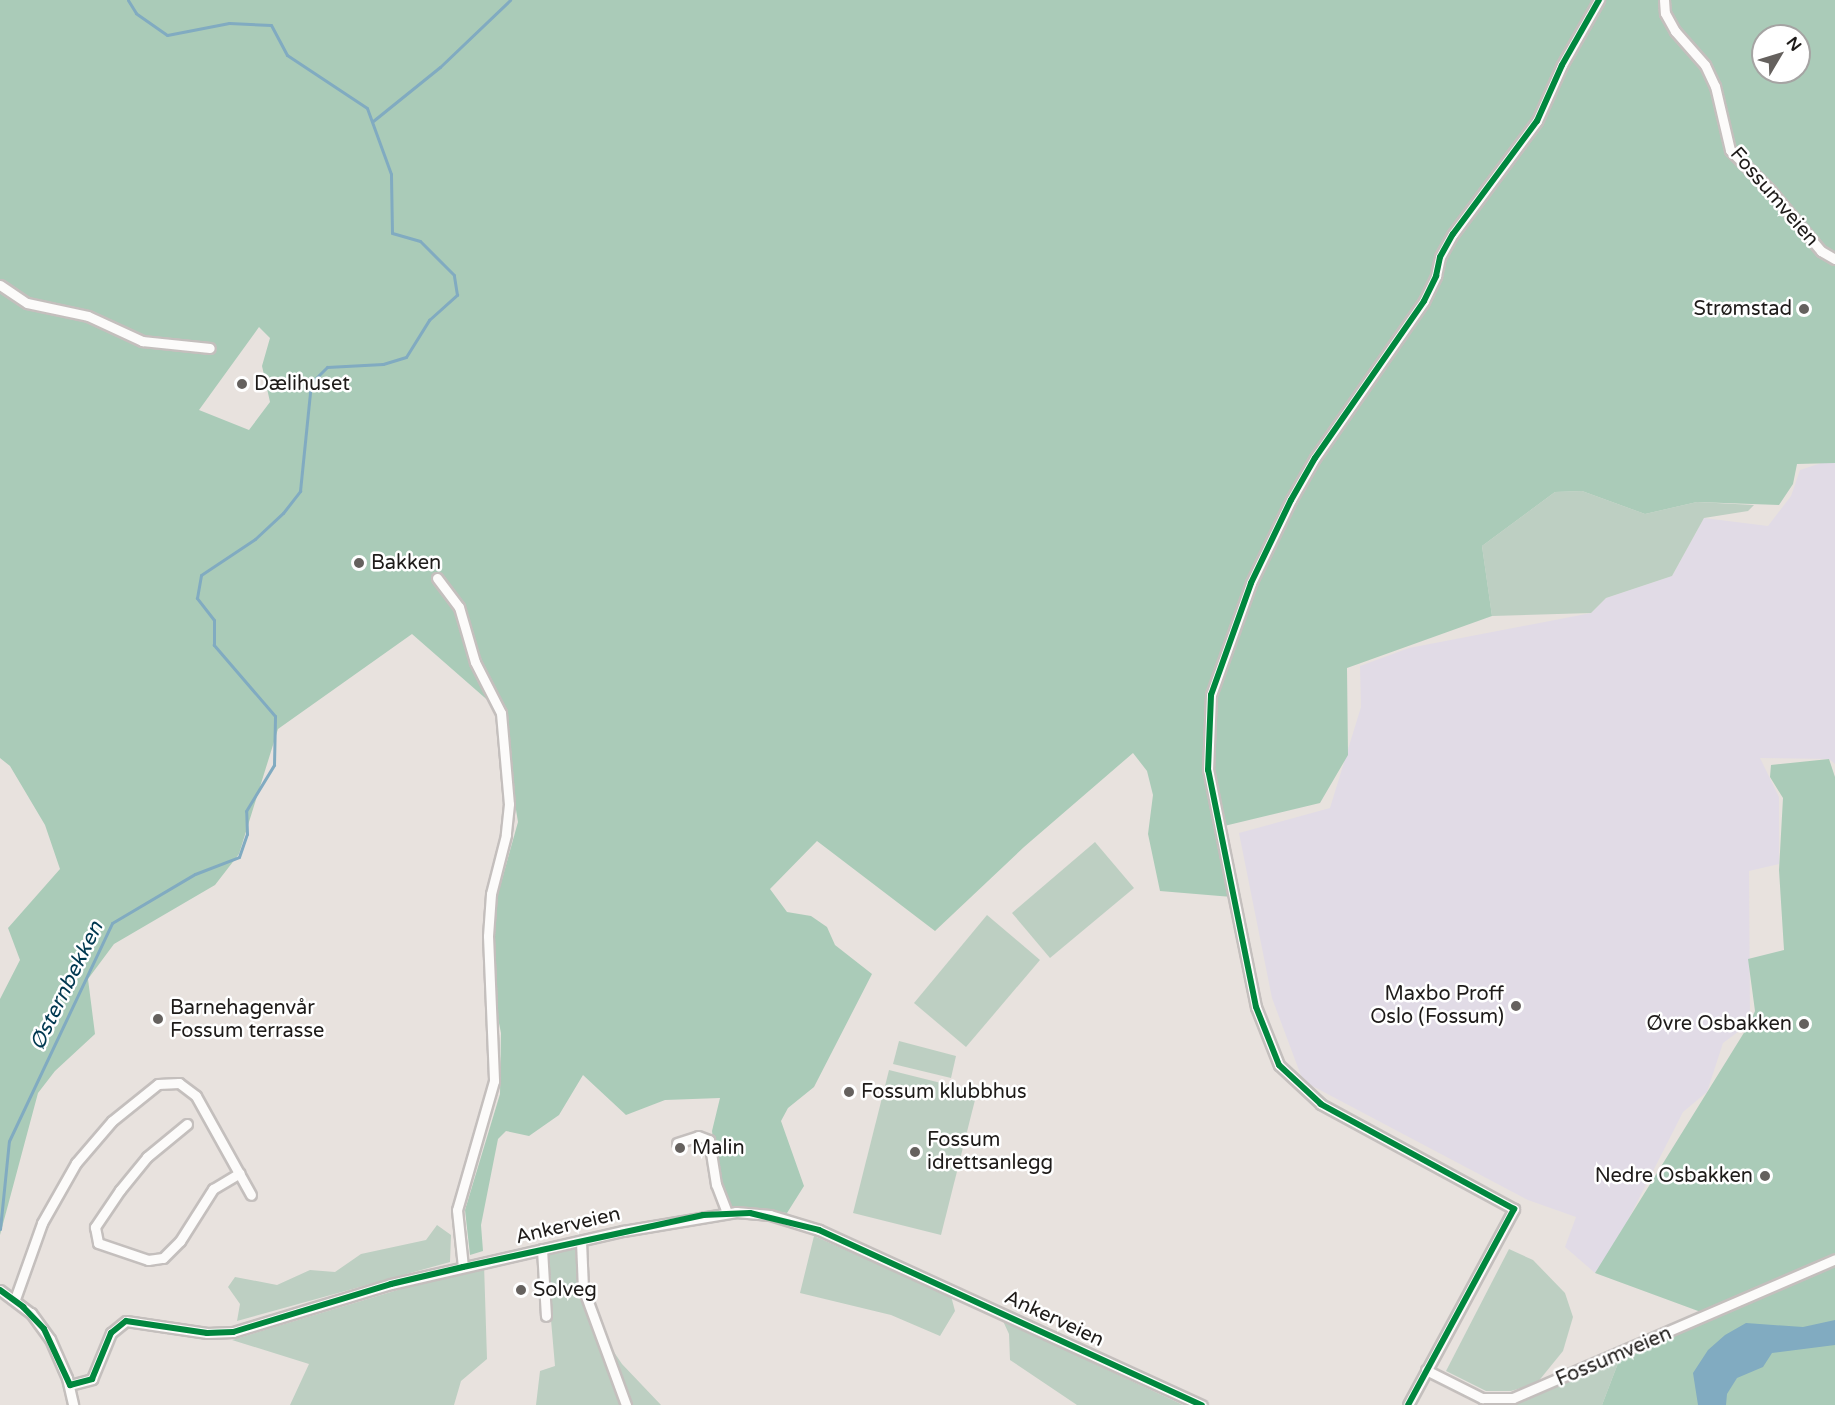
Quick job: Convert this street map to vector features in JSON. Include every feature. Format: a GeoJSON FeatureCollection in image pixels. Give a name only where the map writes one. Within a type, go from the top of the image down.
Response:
{"type":"FeatureCollection","features":[{"type":"Feature","properties":{"kind":"street"},"geometry":{"type":"LineString","coordinates":[[1408,1405],[1514,1209],[1321,1104],[1295,1084],[1279,1065],[1256,1007],[1208,770],[1207,722],[1222,656],[1291,500],[1315,458],[1424,301],[1440,257],[1454,234],[1537,121],[1562,65],[1599,0]]}},
{"type":"Feature","properties":{"kind":"street","name":"Fossumveien"},"geometry":{"type":"LineString","coordinates":[[1664,0],[1665,13],[1675,31],[1705,65],[1715,86],[1730,150],[1770,190],[1821,251],[1835,259]]}},
{"type":"Feature","properties":{"kind":"street"},"geometry":{"type":"LineString","coordinates":[[0,285],[27,303],[88,316],[142,341],[210,348]]}},
{"type":"Feature","properties":{"kind":"street"},"geometry":{"type":"LineString","coordinates":[[437,578],[459,607],[475,662],[501,713],[509,804],[506,836],[491,894],[488,936],[494,1081],[457,1210],[463,1267]]}},
{"type":"Feature","properties":{"kind":"street"},"geometry":{"type":"LineString","coordinates":[[15,1299],[42,1223],[63,1183],[99,1134],[152,1086],[170,1082],[189,1088],[251,1195]]}},
{"type":"Feature","properties":{"kind":"street"},"geometry":{"type":"LineString","coordinates":[[187,1124],[147,1157],[120,1190],[95,1227],[98,1243],[148,1260],[163,1258],[180,1241],[213,1189],[240,1173]]}},
{"type":"Feature","properties":{"kind":"street"},"geometry":{"type":"LineString","coordinates":[[677,1143],[698,1136],[709,1140],[716,1184],[727,1213]]}},
{"type":"Feature","properties":{"kind":"street","name":"Ankerveien"},"geometry":{"type":"LineString","coordinates":[[70,1385],[92,1379],[111,1333],[126,1321],[207,1333],[233,1332],[391,1284],[542,1249],[727,1213],[765,1214],[819,1230],[1202,1405]]}},
{"type":"Feature","properties":{"kind":"street","name":"Ankerveien"},"geometry":{"type":"LineString","coordinates":[[581,1241],[584,1288],[626,1405]]}},
{"type":"Feature","properties":{"kind":"street"},"geometry":{"type":"LineString","coordinates":[[542,1249],[546,1316]]}},
{"type":"Feature","properties":{"kind":"street","name":"Fossumveien"},"geometry":{"type":"LineString","coordinates":[[1426,1370],[1482,1398],[1513,1398],[1835,1259]]}},
{"type":"Feature","properties":{"kind":"street"},"geometry":{"type":"LineString","coordinates":[[0,1290],[15,1299],[50,1339],[70,1385],[73,1405]]}},
{"type":"Feature","properties":{"kind":"shaded area"},"geometry":{"type":"Polygon","coordinates":[[[1831,460],[1835,461],[1835,764],[1829,759],[1760,758],[1779,797],[1779,864],[1749,871],[1750,1023],[1723,1043],[1707,1092],[1683,1112],[1621,1234],[1595,1273],[1565,1247],[1576,1217],[1528,1200],[1303,1081],[1272,998],[1239,833],[1330,808],[1361,707],[1360,666],[1409,648],[1591,613],[1606,598],[1672,576],[1704,518],[1768,526],[1791,496],[1800,470],[1831,460]]]}},
{"type":"Feature","properties":{"kind":"green space"},"geometry":{"type":"Polygon","coordinates":[[[0,0],[1835,0],[1835,463],[1797,464],[1793,484],[1779,505],[1697,502],[1645,514],[1582,491],[1555,492],[1482,546],[1492,616],[1347,668],[1348,755],[1320,803],[1220,827],[1232,897],[1160,891],[1148,834],[1153,795],[1147,771],[1133,753],[1024,847],[935,931],[817,841],[770,889],[787,912],[811,916],[827,927],[835,945],[872,974],[814,1087],[788,1108],[781,1121],[804,1186],[787,1213],[728,1206],[718,1180],[712,1131],[720,1098],[665,1100],[626,1115],[583,1075],[559,1115],[529,1136],[506,1131],[498,1139],[481,1225],[483,1251],[470,1255],[465,1210],[500,1094],[501,1033],[490,978],[489,926],[518,822],[500,711],[412,634],[278,729],[239,854],[215,885],[114,944],[88,979],[95,1034],[55,1071],[38,1093],[0,1235],[0,999],[20,960],[8,928],[60,869],[45,825],[10,766],[0,758],[0,0]],[[259,327],[199,410],[249,430],[270,402],[262,366],[270,338],[259,327]]]}},
{"type":"Feature","properties":{"kind":"green space"},"geometry":{"type":"Polygon","coordinates":[[[1582,491],[1645,514],[1697,502],[1754,505],[1748,511],[1704,518],[1672,576],[1606,598],[1591,613],[1492,616],[1482,546],[1555,492],[1582,491]]]}},
{"type":"Feature","properties":{"kind":"green space"},"geometry":{"type":"Polygon","coordinates":[[[1829,759],[1835,777],[1835,1405],[1602,1405],[1620,1358],[1709,1315],[1595,1273],[1750,1023],[1755,1011],[1748,959],[1784,950],[1779,870],[1783,798],[1770,777],[1771,765],[1829,759]]]}},
{"type":"Feature","properties":{"kind":"green space"},"geometry":{"type":"Polygon","coordinates":[[[1095,842],[1134,888],[1050,958],[1012,913],[1095,842]]]}},
{"type":"Feature","properties":{"kind":"green space"},"geometry":{"type":"Polygon","coordinates":[[[987,915],[1040,960],[966,1047],[914,1003],[987,915]]]}},
{"type":"Feature","properties":{"kind":"green space"},"geometry":{"type":"Polygon","coordinates":[[[899,1041],[956,1056],[951,1078],[893,1064],[899,1041]]]}},
{"type":"Feature","properties":{"kind":"green space","name":"Fossum idrettsanlegg"},"geometry":{"type":"Polygon","coordinates":[[[889,1070],[977,1092],[941,1235],[853,1213],[889,1070]]]}},
{"type":"Feature","properties":{"kind":"green space"},"geometry":{"type":"Polygon","coordinates":[[[437,1225],[451,1235],[450,1262],[237,1321],[240,1304],[228,1287],[235,1277],[277,1285],[310,1270],[335,1272],[361,1254],[426,1240],[437,1225]]]}},
{"type":"Feature","properties":{"kind":"green space"},"geometry":{"type":"Polygon","coordinates":[[[814,1236],[951,1296],[955,1311],[940,1336],[891,1315],[800,1293],[814,1236]]]}},
{"type":"Feature","properties":{"kind":"green space"},"geometry":{"type":"Polygon","coordinates":[[[575,1248],[578,1288],[620,1405],[536,1405],[540,1371],[555,1366],[545,1251],[575,1248]]]}},
{"type":"Feature","properties":{"kind":"green space"},"geometry":{"type":"Polygon","coordinates":[[[1509,1249],[1533,1260],[1565,1293],[1573,1317],[1563,1351],[1537,1383],[1511,1391],[1486,1391],[1446,1371],[1509,1249]]]}},
{"type":"Feature","properties":{"kind":"green space"},"geometry":{"type":"Polygon","coordinates":[[[484,1264],[487,1359],[461,1381],[454,1405],[290,1405],[309,1364],[232,1340],[484,1264]]]}},
{"type":"Feature","properties":{"kind":"green space"},"geometry":{"type":"Polygon","coordinates":[[[1003,1321],[1183,1405],[1077,1405],[1010,1360],[1009,1334],[1003,1321]]]}},
{"type":"Feature","properties":{"kind":"green space"},"geometry":{"type":"Polygon","coordinates":[[[599,1330],[622,1364],[661,1405],[631,1405],[599,1330]]]}},
{"type":"Feature","properties":{"kind":"green space"},"geometry":{"type":"Polygon","coordinates":[[[1620,1358],[1602,1405],[1513,1405],[1620,1358]]]}},
{"type":"Feature","properties":{"kind":"water"},"geometry":{"type":"Polygon","coordinates":[[[1835,1320],[1835,1345],[1772,1353],[1763,1367],[1737,1378],[1727,1394],[1726,1405],[1698,1405],[1693,1373],[1708,1350],[1725,1335],[1746,1323],[1803,1327],[1835,1320]]]}},
{"type":"Feature","properties":{"kind":"waterway","name":"Østernbekken"},"geometry":{"type":"LineString","coordinates":[[0,1229],[9,1141],[112,923],[195,874],[239,857],[247,834],[246,811],[274,765],[275,716],[214,645],[214,620],[197,598],[201,575],[255,539],[283,513],[300,491],[311,383],[327,367],[383,364],[406,357],[429,320],[457,295],[454,275],[420,241],[392,233],[391,174],[367,108],[287,55],[271,25],[229,23],[167,35],[136,13],[128,0]]}},
{"type":"Feature","properties":{"kind":"waterway"},"geometry":{"type":"LineString","coordinates":[[373,121],[440,67],[510,0]]}},
{"type":"Feature","properties":{"kind":"cycle path"},"geometry":{"type":"LineString","coordinates":[[1408,1405],[1514,1209],[1321,1104],[1279,1065],[1256,1007],[1208,770],[1211,695],[1251,583],[1291,500],[1315,458],[1424,301],[1436,276],[1440,257],[1453,234],[1537,121],[1562,65],[1599,0]]}},
{"type":"Feature","properties":{"kind":"cycle path"},"geometry":{"type":"LineString","coordinates":[[0,1290],[23,1307],[44,1329],[70,1385],[92,1379],[111,1333],[126,1321],[207,1333],[233,1332],[391,1284],[463,1267],[703,1215],[750,1213],[819,1230],[1202,1405]]}},
{"type":"Feature","properties":{"kind":"place","name":"Strømstad"},"geometry":{"type":"Point","coordinates":[1804,309]}},
{"type":"Feature","properties":{"kind":"place","name":"Dælihuset"},"geometry":{"type":"Point","coordinates":[242,384]}},
{"type":"Feature","properties":{"kind":"place","name":"Bakken"},"geometry":{"type":"Point","coordinates":[359,563]}},
{"type":"Feature","properties":{"kind":"place","name":"Maxbo Proff Oslo (Fossum)"},"geometry":{"type":"Point","coordinates":[1516,1006]}},
{"type":"Feature","properties":{"kind":"place","name":"Barnehagenvår Fossum terrasse"},"geometry":{"type":"Point","coordinates":[158,1019]}},
{"type":"Feature","properties":{"kind":"place","name":"Øvre Osbakken"},"geometry":{"type":"Point","coordinates":[1804,1024]}},
{"type":"Feature","properties":{"kind":"place","name":"Fossum klubbhus"},"geometry":{"type":"Point","coordinates":[849,1092]}},
{"type":"Feature","properties":{"kind":"place","name":"Malin"},"geometry":{"type":"Point","coordinates":[680,1148]}},
{"type":"Feature","properties":{"kind":"place","name":"Fossum idrettsanlegg"},"geometry":{"type":"Point","coordinates":[915,1152]}},
{"type":"Feature","properties":{"kind":"place","name":"Nedre Osbakken"},"geometry":{"type":"Point","coordinates":[1765,1176]}},
{"type":"Feature","properties":{"kind":"place","name":"Solveg"},"geometry":{"type":"Point","coordinates":[521,1290]}}]}
